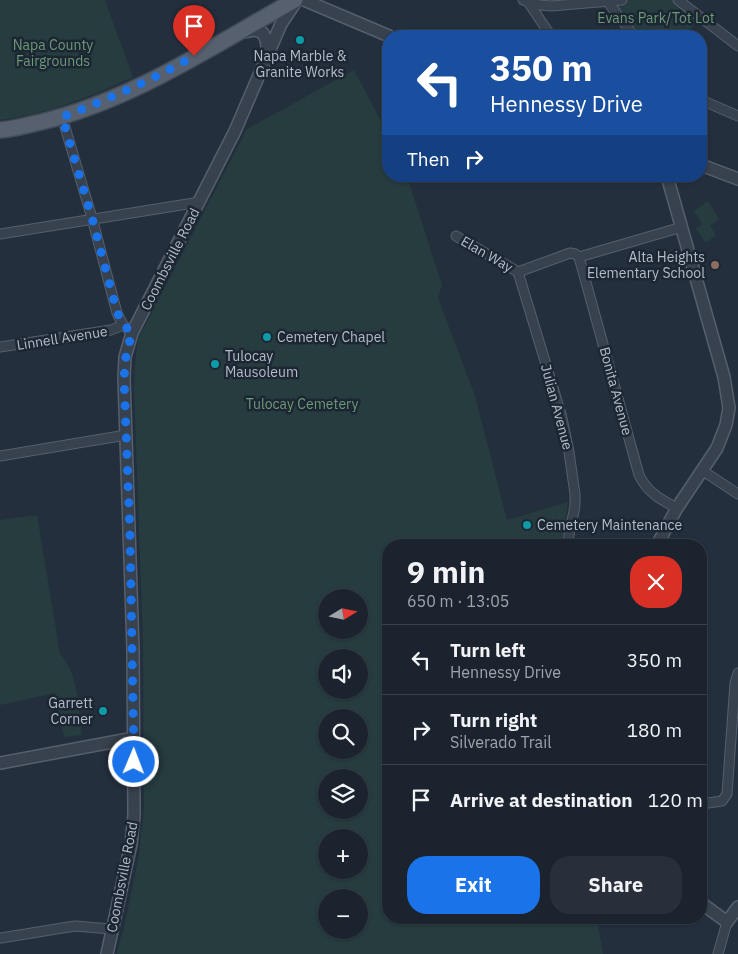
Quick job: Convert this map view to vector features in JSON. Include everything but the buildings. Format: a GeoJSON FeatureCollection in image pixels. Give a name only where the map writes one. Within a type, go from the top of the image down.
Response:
{"type":"FeatureCollection","features":[{"type":"Feature","properties":{"kind":"main road"},"geometry":{"type":"LineString","coordinates":[[0,130],[62,117],[115,97],[139,86],[296,0]]}},
{"type":"Feature","properties":{"kind":"street","name":"Coombsville Road"},"geometry":{"type":"LineString","coordinates":[[107,954],[131,844],[133,821],[134,738],[130,534],[124,378],[128,329],[200,202],[235,131],[281,24],[296,0]]}},
{"type":"Feature","properties":{"kind":"street"},"geometry":{"type":"LineString","coordinates":[[304,0],[382,33]]}},
{"type":"Feature","properties":{"kind":"street"},"geometry":{"type":"LineString","coordinates":[[526,1],[551,6],[622,0]]}},
{"type":"Feature","properties":{"kind":"street"},"geometry":{"type":"LineString","coordinates":[[680,0],[738,46]]}},
{"type":"Feature","properties":{"kind":"street"},"geometry":{"type":"LineString","coordinates":[[526,1],[548,30]]}},
{"type":"Feature","properties":{"kind":"street"},"geometry":{"type":"LineString","coordinates":[[607,1],[629,30]]}},
{"type":"Feature","properties":{"kind":"street"},"geometry":{"type":"LineString","coordinates":[[236,33],[255,30],[260,32],[266,40],[268,52]]}},
{"type":"Feature","properties":{"kind":"street"},"geometry":{"type":"LineString","coordinates":[[707,103],[738,116]]}},
{"type":"Feature","properties":{"kind":"street"},"geometry":{"type":"LineString","coordinates":[[62,117],[117,312],[128,329]]}},
{"type":"Feature","properties":{"kind":"street"},"geometry":{"type":"LineString","coordinates":[[707,167],[738,180]]}},
{"type":"Feature","properties":{"kind":"street"},"geometry":{"type":"LineString","coordinates":[[661,539],[677,508],[717,448],[726,425],[729,398],[669,182]]}},
{"type":"Feature","properties":{"kind":"street"},"geometry":{"type":"LineString","coordinates":[[0,234],[200,202]]}},
{"type":"Feature","properties":{"kind":"street"},"geometry":{"type":"LineString","coordinates":[[518,272],[570,253],[579,257],[682,228]]}},
{"type":"Feature","properties":{"kind":"street","name":"Elan Way"},"geometry":{"type":"LineString","coordinates":[[456,236],[518,272]]}},
{"type":"Feature","properties":{"kind":"street","name":"Bonita Avenue"},"geometry":{"type":"LineString","coordinates":[[579,257],[639,475],[648,489],[663,501],[677,508]]}},
{"type":"Feature","properties":{"kind":"street","name":"Julian Avenue"},"geometry":{"type":"LineString","coordinates":[[518,272],[562,414],[575,494],[575,506],[568,539]]}},
{"type":"Feature","properties":{"kind":"street","name":"Linnell Avenue"},"geometry":{"type":"LineString","coordinates":[[0,347],[128,329]]}},
{"type":"Feature","properties":{"kind":"street"},"geometry":{"type":"LineString","coordinates":[[0,456],[126,435]]}},
{"type":"Feature","properties":{"kind":"street"},"geometry":{"type":"LineString","coordinates":[[703,471],[738,494]]}},
{"type":"Feature","properties":{"kind":"street"},"geometry":{"type":"LineString","coordinates":[[707,803],[722,801],[727,794],[735,684],[738,673]]}},
{"type":"Feature","properties":{"kind":"street"},"geometry":{"type":"LineString","coordinates":[[0,763],[134,738]]}},
{"type":"Feature","properties":{"kind":"street"},"geometry":{"type":"LineString","coordinates":[[707,907],[727,922]]}},
{"type":"Feature","properties":{"kind":"street"},"geometry":{"type":"LineString","coordinates":[[718,954],[727,922],[738,907]]}},
{"type":"Feature","properties":{"kind":"street"},"geometry":{"type":"LineString","coordinates":[[1,938],[76,926],[111,930]]}},
{"type":"Feature","properties":{"kind":"green space","name":"Napa County Fairgrounds"},"geometry":{"type":"Polygon","coordinates":[[[0,0],[105,0],[133,77],[68,104],[16,118],[0,120],[0,0]]]}},
{"type":"Feature","properties":{"kind":"green space","name":"Evans Park/Tot Lot"},"geometry":{"type":"Polygon","coordinates":[[[678,0],[704,20],[687,30],[629,30],[607,1],[678,0]]]}},
{"type":"Feature","properties":{"kind":"green space","name":"Tulocay Cemetery"},"geometry":{"type":"Polygon","coordinates":[[[354,70],[382,123],[382,182],[409,182],[442,285],[438,298],[475,396],[507,520],[568,502],[563,539],[382,539],[382,924],[598,924],[603,954],[117,954],[139,855],[144,808],[143,640],[134,390],[138,339],[247,129],[354,70]]]}},
{"type":"Feature","properties":{"kind":"green space"},"geometry":{"type":"Polygon","coordinates":[[[708,201],[719,219],[710,226],[716,235],[706,243],[696,229],[702,224],[694,211],[708,201]]]}},
{"type":"Feature","properties":{"kind":"green space"},"geometry":{"type":"Polygon","coordinates":[[[37,515],[60,654],[71,671],[74,682],[82,735],[64,737],[55,693],[0,705],[0,520],[37,515]]]}},
{"type":"Feature","properties":{"kind":"place","name":"Napa Marble & Granite Works"},"geometry":{"type":"Point","coordinates":[300,40]}},
{"type":"Feature","properties":{"kind":"place","name":"Alta Heights Elementary School"},"geometry":{"type":"Point","coordinates":[715,265]}},
{"type":"Feature","properties":{"kind":"place","name":"Cemetery Chapel"},"geometry":{"type":"Point","coordinates":[267,337]}},
{"type":"Feature","properties":{"kind":"place","name":"Tulocay Mausoleum"},"geometry":{"type":"Point","coordinates":[215,364]}},
{"type":"Feature","properties":{"kind":"place","name":"Cemetery Maintenance"},"geometry":{"type":"Point","coordinates":[527,525]}},
{"type":"Feature","properties":{"kind":"place","name":"Garrett Corner"},"geometry":{"type":"Point","coordinates":[103,711]}},
{"type":"Feature","properties":{"kind":"route"},"geometry":{"type":"LineString","coordinates":[[134,762],[130,534],[124,378],[126,356],[132,332],[123,325],[117,312],[62,117],[115,97],[164,74],[194,56]]}}]}
